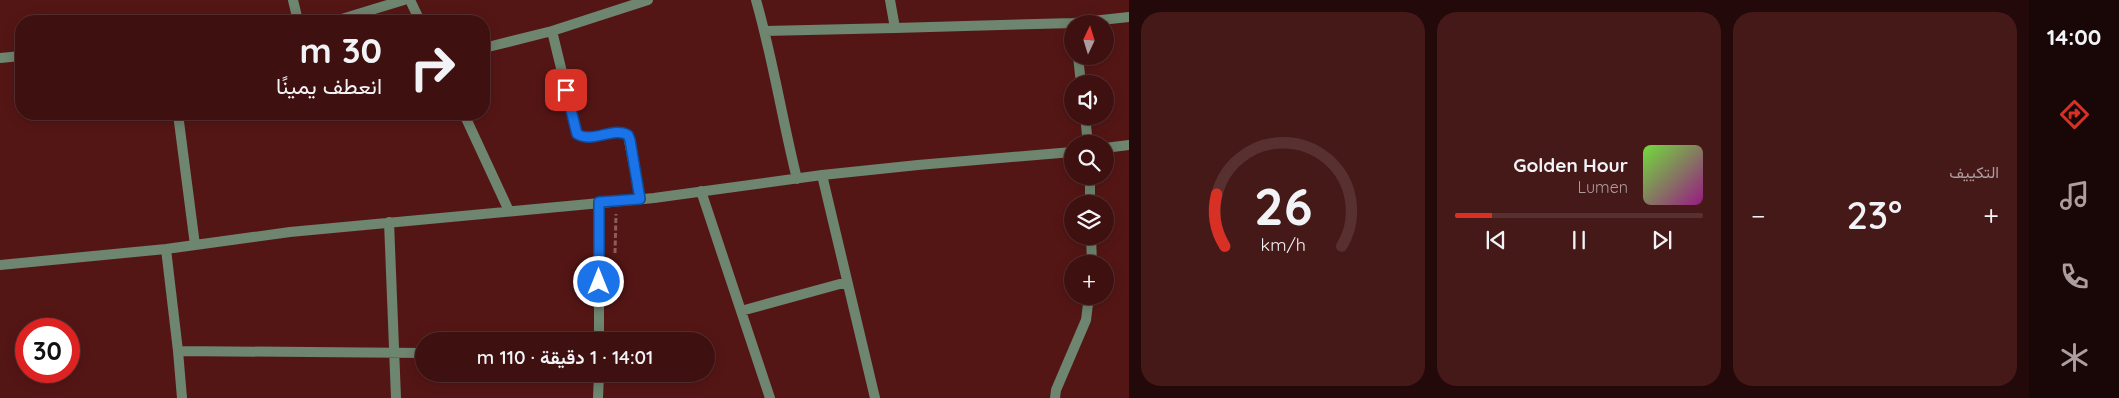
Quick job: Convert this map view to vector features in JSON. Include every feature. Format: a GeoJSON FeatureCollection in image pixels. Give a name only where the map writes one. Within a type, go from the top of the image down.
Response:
{"type":"FeatureCollection","features":[{"type":"Feature","properties":{"kind":"street"},"geometry":{"type":"LineString","coordinates":[[293,0],[297,15]]}},
{"type":"Feature","properties":{"kind":"street"},"geometry":{"type":"LineString","coordinates":[[355,15],[404,0]]}},
{"type":"Feature","properties":{"kind":"street"},"geometry":{"type":"LineString","coordinates":[[410,0],[417,15]]}},
{"type":"Feature","properties":{"kind":"street"},"geometry":{"type":"LineString","coordinates":[[490,47],[552,32],[619,5],[648,0]]}},
{"type":"Feature","properties":{"kind":"street"},"geometry":{"type":"LineString","coordinates":[[756,0],[765,31],[780,110],[797,179]]}},
{"type":"Feature","properties":{"kind":"street"},"geometry":{"type":"LineString","coordinates":[[890,0],[895,28]]}},
{"type":"Feature","properties":{"kind":"street"},"geometry":{"type":"LineString","coordinates":[[1114,19],[1129,17]]}},
{"type":"Feature","properties":{"kind":"street"},"geometry":{"type":"LineString","coordinates":[[765,31],[1064,24]]}},
{"type":"Feature","properties":{"kind":"street"},"geometry":{"type":"LineString","coordinates":[[552,32],[577,134],[581,137],[621,132],[628,135],[640,199]]}},
{"type":"Feature","properties":{"kind":"street"},"geometry":{"type":"LineString","coordinates":[[0,58],[15,57]]}},
{"type":"Feature","properties":{"kind":"street"},"geometry":{"type":"LineString","coordinates":[[179,120],[195,245]]}},
{"type":"Feature","properties":{"kind":"street"},"geometry":{"type":"LineString","coordinates":[[467,120],[509,211]]}},
{"type":"Feature","properties":{"kind":"street"},"geometry":{"type":"LineString","coordinates":[[1114,147],[1129,145]]}},
{"type":"Feature","properties":{"kind":"street"},"geometry":{"type":"LineString","coordinates":[[0,265],[166,250],[290,232],[640,199],[822,175],[1064,153]]}},
{"type":"Feature","properties":{"kind":"street"},"geometry":{"type":"LineString","coordinates":[[822,175],[875,398]]}},
{"type":"Feature","properties":{"kind":"street"},"geometry":{"type":"LineString","coordinates":[[701,191],[770,398]]}},
{"type":"Feature","properties":{"kind":"street"},"geometry":{"type":"LineString","coordinates":[[599,202],[599,332]]}},
{"type":"Feature","properties":{"kind":"street"},"geometry":{"type":"LineString","coordinates":[[389,222],[396,352],[396,398]]}},
{"type":"Feature","properties":{"kind":"street"},"geometry":{"type":"LineString","coordinates":[[166,250],[182,398]]}},
{"type":"Feature","properties":{"kind":"street"},"geometry":{"type":"LineString","coordinates":[[741,311],[847,282]]}},
{"type":"Feature","properties":{"kind":"street"},"geometry":{"type":"LineString","coordinates":[[1055,398],[1056,390],[1086,320],[1088,305]]}},
{"type":"Feature","properties":{"kind":"street"},"geometry":{"type":"LineString","coordinates":[[178,351],[415,353]]}},
{"type":"Feature","properties":{"kind":"street"},"geometry":{"type":"LineString","coordinates":[[598,398],[599,382]]}},
{"type":"Feature","properties":{"kind":"route"},"geometry":{"type":"LineString","coordinates":[[566,90],[577,134],[581,137],[591,137],[621,132],[628,135],[630,140],[640,199],[599,202],[599,282]]}}]}
